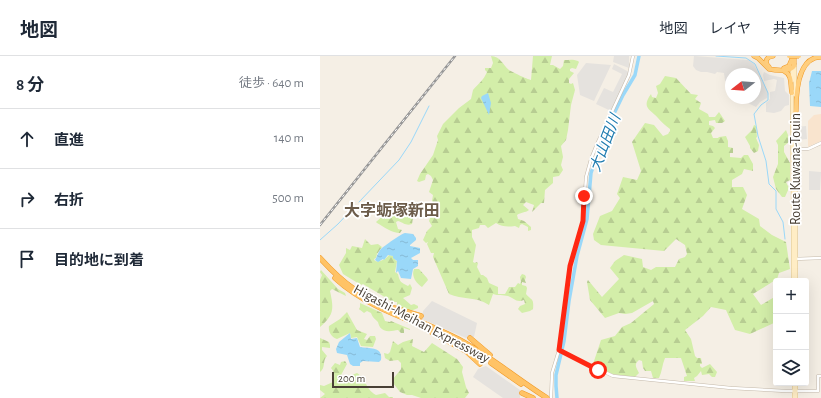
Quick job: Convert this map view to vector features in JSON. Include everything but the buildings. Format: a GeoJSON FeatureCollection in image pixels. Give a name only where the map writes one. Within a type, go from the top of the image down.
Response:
{"type":"FeatureCollection","features":[{"type":"Feature","properties":{"kind":"highway"},"geometry":{"type":"LineString","coordinates":[[754,56],[758,58],[768,69],[783,70],[790,70],[792,68],[791,57]]}},
{"type":"Feature","properties":{"kind":"highway"},"geometry":{"type":"LineString","coordinates":[[772,56],[768,57],[766,62],[768,65],[771,67],[786,68],[789,66],[791,57]]}},
{"type":"Feature","properties":{"kind":"highway"},"geometry":{"type":"LineString","coordinates":[[791,57],[802,56]]}},
{"type":"Feature","properties":{"kind":"highway"},"geometry":{"type":"LineString","coordinates":[[794,95],[804,66],[812,59],[821,58]]}},
{"type":"Feature","properties":{"kind":"highway"},"geometry":{"type":"LineString","coordinates":[[783,70],[789,74],[794,95],[795,111]]}},
{"type":"Feature","properties":{"kind":"highway","name":"Higashi-Meihan Expressway"},"geometry":{"type":"LineString","coordinates":[[320,258],[342,284],[361,298],[387,312],[444,336],[469,349],[542,396],[548,398]]}},
{"type":"Feature","properties":{"kind":"highway","name":"Higashi-Meihan Expressway"},"geometry":{"type":"LineString","coordinates":[[320,262],[363,295],[384,306],[457,338],[504,368],[542,396]]}},
{"type":"Feature","properties":{"kind":"highway"},"geometry":{"type":"LineString","coordinates":[[363,295],[390,307],[421,316]]}},
{"type":"Feature","properties":{"kind":"highway"},"geometry":{"type":"LineString","coordinates":[[417,324],[466,351],[480,364]]}},
{"type":"Feature","properties":{"kind":"highway"},"geometry":{"type":"LineString","coordinates":[[470,338],[504,368]]}},
{"type":"Feature","properties":{"kind":"highway"},"geometry":{"type":"LineString","coordinates":[[522,393],[533,398]]}},
{"type":"Feature","properties":{"kind":"main road","name":"Route Kuwana-Touin"},"geometry":{"type":"LineString","coordinates":[[791,57],[794,95]]}},
{"type":"Feature","properties":{"kind":"main road","name":"Route Kuwana-Touin"},"geometry":{"type":"LineString","coordinates":[[792,68],[794,95]]}},
{"type":"Feature","properties":{"kind":"main road","name":"Route Kuwana-Touin"},"geometry":{"type":"LineString","coordinates":[[794,278],[796,233],[794,149],[795,111]]}},
{"type":"Feature","properties":{"kind":"main road","name":"Route Kuwana-Touin"},"geometry":{"type":"LineString","coordinates":[[794,149],[792,164],[795,259]]}},
{"type":"Feature","properties":{"kind":"main road"},"geometry":{"type":"LineString","coordinates":[[795,386],[795,398]]}},
{"type":"Feature","properties":{"kind":"street"},"geometry":{"type":"LineString","coordinates":[[552,398],[552,378],[559,350],[570,266],[583,221],[586,177],[597,144],[628,75],[633,56]]}},
{"type":"Feature","properties":{"kind":"street"},"geometry":{"type":"LineString","coordinates":[[794,149],[808,149],[821,143]]}},
{"type":"Feature","properties":{"kind":"street"},"geometry":{"type":"LineString","coordinates":[[795,259],[821,258]]}},
{"type":"Feature","properties":{"kind":"street"},"geometry":{"type":"LineString","coordinates":[[559,350],[613,376],[692,385],[818,391],[818,376],[821,376]]}},
{"type":"Feature","properties":{"kind":"shaded area"},"geometry":{"type":"Polygon","coordinates":[[[614,56],[629,56],[629,68],[613,62],[614,56]]]}},
{"type":"Feature","properties":{"kind":"shaded area"},"geometry":{"type":"Polygon","coordinates":[[[694,56],[748,60],[754,64],[756,68],[725,68],[725,81],[724,73],[717,72],[715,74],[701,72],[696,70],[693,66],[694,56]]]}},
{"type":"Feature","properties":{"kind":"shaded area"},"geometry":{"type":"Polygon","coordinates":[[[586,63],[611,65],[594,101],[580,95],[577,75],[586,63]]]}},
{"type":"Feature","properties":{"kind":"shaded area"},"geometry":{"type":"Polygon","coordinates":[[[614,64],[629,72],[611,111],[596,104],[604,88],[613,92],[622,74],[612,69],[614,64]]]}},
{"type":"Feature","properties":{"kind":"shaded area"},"geometry":{"type":"Polygon","coordinates":[[[764,72],[784,78],[785,91],[789,95],[789,105],[785,106],[781,111],[774,113],[766,112],[766,103],[770,99],[770,92],[775,91],[777,80],[774,79],[764,81],[764,72]]]}},
{"type":"Feature","properties":{"kind":"shaded area"},"geometry":{"type":"Polygon","coordinates":[[[761,78],[768,92],[767,98],[761,101],[761,78]]]}},
{"type":"Feature","properties":{"kind":"shaded area"},"geometry":{"type":"Polygon","coordinates":[[[750,104],[758,104],[756,107],[750,104]]]}},
{"type":"Feature","properties":{"kind":"shaded area"},"geometry":{"type":"Polygon","coordinates":[[[821,114],[821,141],[808,147],[808,121],[814,115],[821,114]]]}},
{"type":"Feature","properties":{"kind":"shaded area"},"geometry":{"type":"Polygon","coordinates":[[[806,126],[807,139],[798,140],[797,127],[806,126]]]}},
{"type":"Feature","properties":{"kind":"shaded area"},"geometry":{"type":"Polygon","coordinates":[[[809,171],[821,172],[820,190],[809,190],[809,171]]]}},
{"type":"Feature","properties":{"kind":"shaded area"},"geometry":{"type":"Polygon","coordinates":[[[432,301],[477,323],[474,337],[466,338],[422,319],[423,311],[432,301]]]}},
{"type":"Feature","properties":{"kind":"shaded area"},"geometry":{"type":"Polygon","coordinates":[[[486,366],[520,390],[520,398],[503,398],[473,377],[478,369],[486,366]]]}},
{"type":"Feature","properties":{"kind":"green space"},"geometry":{"type":"Polygon","coordinates":[[[491,56],[497,57],[509,70],[531,80],[533,56],[552,56],[550,65],[560,69],[563,66],[564,60],[574,60],[579,62],[576,69],[570,69],[570,71],[574,73],[569,79],[569,83],[573,83],[575,90],[571,105],[566,140],[561,146],[563,157],[561,165],[563,170],[559,176],[553,177],[553,183],[545,190],[544,203],[541,203],[532,212],[534,205],[526,202],[523,205],[529,210],[517,215],[518,219],[524,221],[531,227],[531,230],[528,231],[528,227],[522,224],[519,228],[515,226],[507,227],[496,223],[488,228],[485,225],[480,225],[479,228],[472,230],[472,237],[476,245],[473,262],[478,263],[477,267],[481,275],[487,278],[489,283],[498,287],[498,294],[505,294],[509,287],[515,287],[518,283],[520,284],[520,277],[522,274],[525,275],[526,283],[522,282],[522,285],[526,286],[526,294],[533,301],[533,309],[522,313],[518,309],[520,306],[525,304],[524,300],[517,301],[508,296],[493,294],[489,305],[479,300],[449,294],[433,257],[434,253],[431,253],[427,244],[428,242],[426,243],[423,240],[427,231],[432,226],[429,221],[435,205],[432,201],[433,195],[429,192],[433,180],[428,174],[426,175],[425,180],[419,182],[417,181],[433,155],[438,140],[437,136],[443,124],[459,108],[471,99],[473,90],[487,72],[485,68],[491,68],[493,63],[491,56]]]}},
{"type":"Feature","properties":{"kind":"green space"},"geometry":{"type":"Polygon","coordinates":[[[665,76],[676,78],[691,94],[698,95],[695,99],[701,103],[699,109],[708,114],[709,117],[715,117],[719,112],[725,121],[722,123],[716,123],[715,120],[709,121],[709,125],[715,128],[711,133],[713,138],[726,136],[728,147],[733,148],[733,153],[730,153],[730,157],[741,158],[744,155],[748,155],[753,164],[753,171],[744,169],[742,174],[732,180],[732,187],[743,187],[747,195],[742,209],[759,219],[760,226],[772,235],[786,242],[790,269],[779,273],[777,278],[773,278],[773,282],[753,294],[761,305],[773,298],[773,323],[750,334],[735,330],[726,310],[711,307],[703,316],[685,330],[691,339],[695,356],[697,358],[701,358],[702,364],[700,364],[700,366],[702,368],[710,364],[717,372],[715,377],[712,377],[709,374],[702,375],[701,371],[694,378],[695,381],[684,381],[684,377],[687,376],[681,358],[665,358],[659,378],[653,378],[651,371],[645,371],[642,361],[639,360],[636,365],[639,373],[635,377],[612,374],[593,364],[601,340],[615,336],[622,327],[631,323],[654,304],[653,301],[632,313],[619,313],[605,318],[590,300],[588,280],[602,297],[619,279],[610,268],[615,261],[624,255],[642,259],[643,267],[651,270],[656,267],[675,267],[679,259],[685,257],[687,254],[685,245],[676,239],[664,251],[601,245],[594,240],[593,234],[600,216],[612,211],[620,198],[617,194],[623,177],[637,180],[641,171],[632,142],[645,123],[654,125],[663,136],[668,134],[670,131],[670,129],[648,108],[647,105],[651,94],[652,97],[656,98],[658,93],[656,86],[660,84],[665,76]]]}},
{"type":"Feature","properties":{"kind":"green space"},"geometry":{"type":"Polygon","coordinates":[[[754,125],[756,126],[756,138],[759,145],[758,151],[754,153],[745,137],[752,130],[754,125]]]}},
{"type":"Feature","properties":{"kind":"green space"},"geometry":{"type":"Polygon","coordinates":[[[786,130],[789,142],[784,146],[784,152],[790,163],[790,180],[786,182],[789,188],[785,197],[782,197],[776,189],[773,177],[778,164],[778,145],[776,141],[786,130]]]}},
{"type":"Feature","properties":{"kind":"green space"},"geometry":{"type":"Polygon","coordinates":[[[399,211],[409,213],[410,217],[413,218],[412,224],[410,225],[398,221],[396,222],[398,229],[402,230],[400,233],[391,231],[376,222],[386,213],[393,216],[399,211]]]}},
{"type":"Feature","properties":{"kind":"green space"},"geometry":{"type":"Polygon","coordinates":[[[365,239],[371,245],[378,244],[382,247],[374,259],[375,261],[381,261],[389,255],[393,256],[397,261],[395,272],[398,274],[401,282],[408,286],[410,284],[412,288],[410,295],[403,298],[411,305],[414,304],[418,306],[418,308],[410,310],[397,306],[397,302],[393,302],[343,274],[339,265],[346,253],[346,248],[350,250],[352,246],[362,248],[365,239]]]}},
{"type":"Feature","properties":{"kind":"green space"},"geometry":{"type":"Polygon","coordinates":[[[414,269],[419,269],[428,280],[422,287],[415,279],[413,274],[414,269]]]}},
{"type":"Feature","properties":{"kind":"green space"},"geometry":{"type":"Polygon","coordinates":[[[321,270],[338,289],[345,293],[346,296],[332,289],[330,291],[332,311],[325,323],[320,327],[320,280],[322,275],[320,272],[321,270]]]}},
{"type":"Feature","properties":{"kind":"green space"},"geometry":{"type":"Polygon","coordinates":[[[360,303],[382,313],[385,321],[391,321],[410,330],[404,328],[404,333],[401,333],[398,330],[388,331],[382,329],[371,313],[367,311],[364,313],[359,309],[360,303]]]}},
{"type":"Feature","properties":{"kind":"green space"},"geometry":{"type":"Polygon","coordinates":[[[347,312],[357,330],[367,334],[364,339],[367,340],[370,336],[375,336],[376,339],[373,347],[361,346],[357,337],[351,338],[350,333],[337,339],[332,335],[329,326],[340,319],[347,312]]]}},
{"type":"Feature","properties":{"kind":"green space"},"geometry":{"type":"Polygon","coordinates":[[[320,338],[329,342],[330,348],[322,347],[322,350],[327,356],[323,369],[320,372],[320,338]]]}},
{"type":"Feature","properties":{"kind":"green space"},"geometry":{"type":"Polygon","coordinates":[[[413,339],[412,346],[424,352],[432,343],[457,359],[463,367],[462,372],[469,393],[465,398],[421,398],[400,392],[393,383],[393,379],[401,369],[401,363],[398,360],[390,361],[385,358],[384,353],[388,354],[390,352],[393,341],[398,345],[413,339]]]}},
{"type":"Feature","properties":{"kind":"green space"},"geometry":{"type":"Polygon","coordinates":[[[345,361],[347,364],[341,375],[341,379],[357,373],[363,378],[370,390],[376,395],[385,393],[389,397],[393,398],[320,398],[325,394],[320,390],[320,385],[324,386],[333,382],[334,375],[331,368],[335,363],[340,365],[341,362],[345,361]]]}},
{"type":"Feature","properties":{"kind":"water"},"geometry":{"type":"Polygon","coordinates":[[[812,71],[821,71],[821,107],[810,106],[809,83],[812,71]]]}},
{"type":"Feature","properties":{"kind":"water"},"geometry":{"type":"Polygon","coordinates":[[[488,93],[491,103],[489,115],[481,98],[488,93]]]}},
{"type":"Feature","properties":{"kind":"water"},"geometry":{"type":"Polygon","coordinates":[[[405,233],[413,234],[416,238],[410,246],[420,248],[420,253],[411,258],[413,260],[418,260],[418,266],[413,269],[411,279],[401,278],[398,271],[396,273],[397,261],[393,258],[393,256],[388,255],[384,260],[383,259],[378,262],[375,260],[381,249],[405,233]]]}},
{"type":"Feature","properties":{"kind":"water"},"geometry":{"type":"Polygon","coordinates":[[[350,333],[351,339],[357,338],[360,347],[378,350],[380,352],[381,360],[379,362],[363,361],[360,363],[360,366],[353,366],[350,364],[347,355],[337,353],[336,349],[339,342],[350,333]]]}},
{"type":"Feature","properties":{"kind":"waterway","name":"大山田川"},"geometry":{"type":"LineString","coordinates":[[557,398],[556,375],[564,341],[577,256],[587,219],[591,173],[608,126],[623,95],[635,75],[639,56]]}},
{"type":"Feature","properties":{"kind":"waterway"},"geometry":{"type":"LineString","coordinates":[[716,56],[746,58],[755,64],[768,93],[768,100],[761,105],[754,114],[758,136],[766,161],[769,184],[776,191],[776,209],[783,222],[785,239]]}},
{"type":"Feature","properties":{"kind":"waterway"},"geometry":{"type":"LineString","coordinates":[[359,202],[399,160],[411,142],[429,106]]}},
{"type":"Feature","properties":{"kind":"waterway"},"geometry":{"type":"LineString","coordinates":[[320,240],[354,207]]}},
{"type":"Feature","properties":{"kind":"railway"},"geometry":{"type":"LineString","coordinates":[[320,225],[455,56]]}},
{"type":"Feature","properties":{"kind":"district","name":"大字蛎塚新田"},"geometry":{"type":"Point","coordinates":[392,210]}},
{"type":"Feature","properties":{"kind":"route"},"geometry":{"type":"LineString","coordinates":[[584,196],[583,221],[570,266],[559,350],[598,370]]}}]}
